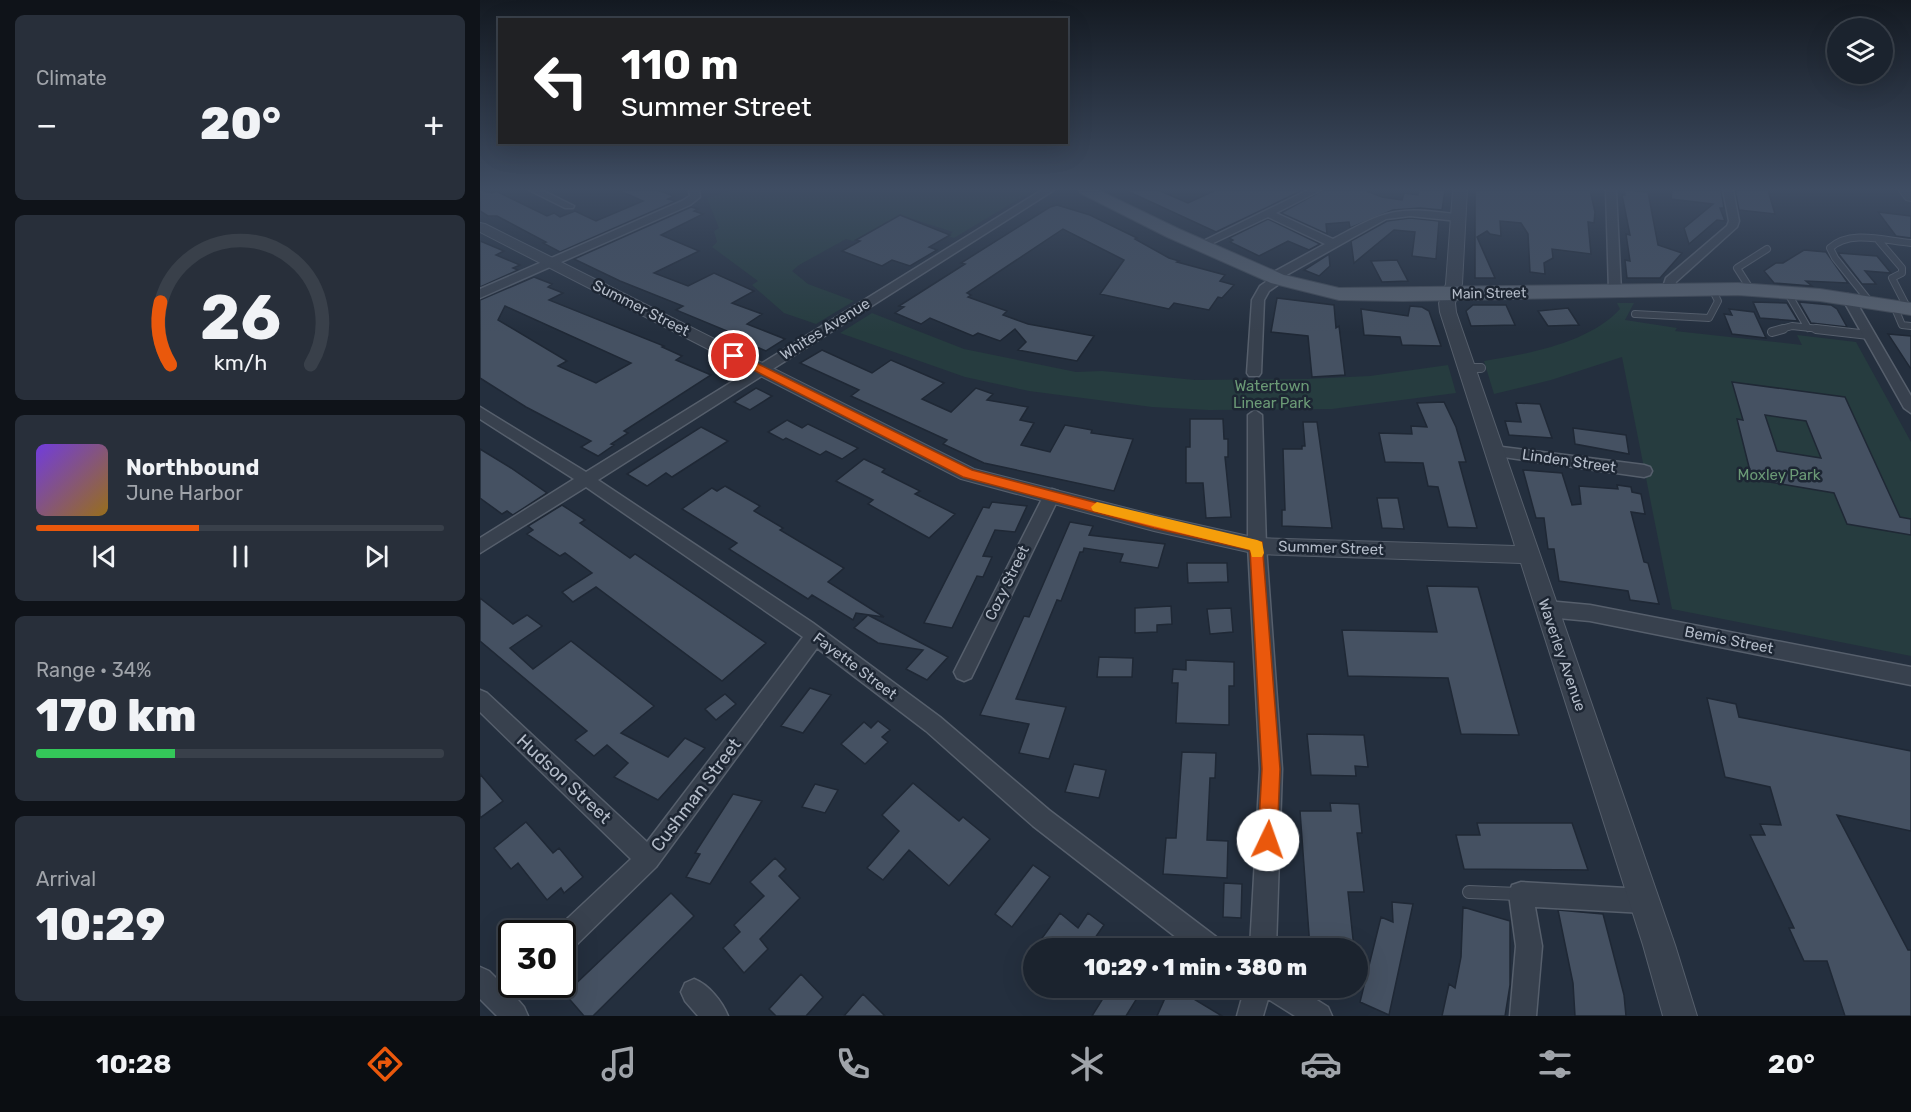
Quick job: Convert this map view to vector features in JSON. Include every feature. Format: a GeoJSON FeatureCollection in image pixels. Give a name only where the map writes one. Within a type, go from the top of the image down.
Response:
{"type":"FeatureCollection","features":[{"type":"Feature","properties":{"kind":"main road","name":"Main Street"},"geometry":{"type":"LineString","coordinates":[[1185,237],[1276,278],[1311,288],[1348,294],[1751,290],[1848,298],[1906,312]]}},
{"type":"Feature","properties":{"kind":"street","name":"Summer Street"},"geometry":{"type":"LineString","coordinates":[[501,237],[968,474],[1154,523],[1257,546],[1529,555]]}},
{"type":"Feature","properties":{"kind":"street"},"geometry":{"type":"LineString","coordinates":[[480,294],[609,237]]}},
{"type":"Feature","properties":{"kind":"street","name":"Whites Avenue"},"geometry":{"type":"LineString","coordinates":[[480,546],[973,237]]}},
{"type":"Feature","properties":{"kind":"street"},"geometry":{"type":"LineString","coordinates":[[1201,245],[1217,237]]}},
{"type":"Feature","properties":{"kind":"street"},"geometry":{"type":"LineString","coordinates":[[1320,237],[1334,244]]}},
{"type":"Feature","properties":{"kind":"street"},"geometry":{"type":"LineString","coordinates":[[1254,373],[1258,300],[1264,289],[1276,278],[1347,237]]}},
{"type":"Feature","properties":{"kind":"street","name":"Waverley Avenue"},"geometry":{"type":"LineString","coordinates":[[1457,237],[1454,283],[1447,303],[1448,312],[1473,368],[1494,451],[1680,1016]]}},
{"type":"Feature","properties":{"kind":"street"},"geometry":{"type":"LineString","coordinates":[[1613,237],[1615,291]]}},
{"type":"Feature","properties":{"kind":"street"},"geometry":{"type":"LineString","coordinates":[[1668,290],[1670,281],[1719,237]]}},
{"type":"Feature","properties":{"kind":"street"},"geometry":{"type":"LineString","coordinates":[[1848,298],[1911,408]]}},
{"type":"Feature","properties":{"kind":"street","name":"Fayette Street"},"geometry":{"type":"LineString","coordinates":[[480,412],[586,479],[815,636],[933,724],[1041,818],[1197,938]]}},
{"type":"Feature","properties":{"kind":"street"},"geometry":{"type":"LineString","coordinates":[[1255,415],[1257,546],[1271,769],[1263,938]]}},
{"type":"Feature","properties":{"kind":"street","name":"Linden Street"},"geometry":{"type":"LineString","coordinates":[[1494,451],[1644,471]]}},
{"type":"Feature","properties":{"kind":"street","name":"Cozy Street"},"geometry":{"type":"LineString","coordinates":[[964,672],[1052,495]]}},
{"type":"Feature","properties":{"kind":"street","name":"Bemis Street"},"geometry":{"type":"LineString","coordinates":[[1547,609],[1590,613],[1911,676]]}},
{"type":"Feature","properties":{"kind":"street","name":"Cushman Street"},"geometry":{"type":"LineString","coordinates":[[576,928],[648,859],[815,636]]}},
{"type":"Feature","properties":{"kind":"street","name":"Hudson Street"},"geometry":{"type":"LineString","coordinates":[[480,699],[648,859]]}},
{"type":"Feature","properties":{"kind":"street"},"geometry":{"type":"LineString","coordinates":[[1523,1016],[1529,946],[1521,894],[1644,901]]}},
{"type":"Feature","properties":{"kind":"street"},"geometry":{"type":"LineString","coordinates":[[480,980],[510,999]]}},
{"type":"Feature","properties":{"kind":"street"},"geometry":{"type":"LineString","coordinates":[[694,992],[715,1016]]}},
{"type":"Feature","properties":{"kind":"street"},"geometry":{"type":"LineString","coordinates":[[1250,1016],[1255,998]]}},
{"type":"Feature","properties":{"kind":"street"},"geometry":{"type":"LineString","coordinates":[[1290,998],[1319,1016]]}},
{"type":"Feature","properties":{"kind":"lane"},"geometry":{"type":"LineString","coordinates":[[1870,302],[1830,249],[1836,242],[1845,238],[1911,243]]}},
{"type":"Feature","properties":{"kind":"lane"},"geometry":{"type":"LineString","coordinates":[[1879,241],[1902,268],[1902,273],[1892,278],[1906,312]]}},
{"type":"Feature","properties":{"kind":"lane"},"geometry":{"type":"LineString","coordinates":[[1751,290],[1737,268],[1767,249]]}},
{"type":"Feature","properties":{"kind":"lane"},"geometry":{"type":"LineString","coordinates":[[1635,314],[1709,318],[1718,301],[1712,289]]}},
{"type":"Feature","properties":{"kind":"lane"},"geometry":{"type":"LineString","coordinates":[[1787,292],[1808,328]]}},
{"type":"Feature","properties":{"kind":"lane"},"geometry":{"type":"LineString","coordinates":[[1772,332],[1792,326],[1869,335]]}},
{"type":"Feature","properties":{"kind":"lane"},"geometry":{"type":"LineString","coordinates":[[1469,892],[1521,894]]}},
{"type":"Feature","properties":{"kind":"green space"},"geometry":{"type":"Polygon","coordinates":[[[716,237],[859,237],[853,241],[846,239],[792,271],[808,284],[854,301],[816,324],[784,313],[752,285],[758,281],[712,247],[717,242],[716,237]]]}},
{"type":"Feature","properties":{"kind":"green space","name":"Moxley Park"},"geometry":{"type":"Polygon","coordinates":[[[1617,303],[1634,303],[1625,320],[1677,328],[1675,331],[1802,345],[1797,335],[1856,342],[1911,442],[1911,656],[1672,609],[1622,357],[1551,380],[1494,394],[1484,361],[1519,355],[1575,339],[1607,321],[1620,309],[1617,303]]]}},
{"type":"Feature","properties":{"kind":"green space","name":"Watertown Linear Park"},"geometry":{"type":"Polygon","coordinates":[[[872,313],[964,349],[1076,372],[1102,371],[1195,380],[1307,379],[1370,376],[1448,365],[1456,393],[1332,409],[1209,410],[1152,407],[1029,391],[965,377],[840,333],[872,313]]]}},
{"type":"Feature","properties":{"kind":"building"},"geometry":{"type":"Polygon","coordinates":[[[537,237],[593,237],[560,252],[543,243],[546,242],[537,237]]]}},
{"type":"Feature","properties":{"kind":"building"},"geometry":{"type":"Polygon","coordinates":[[[623,237],[667,237],[699,251],[654,273],[688,286],[714,273],[754,291],[732,303],[762,314],[747,324],[785,339],[766,351],[740,340],[744,338],[676,310],[683,306],[620,281],[574,259],[623,237]]]}},
{"type":"Feature","properties":{"kind":"building"},"geometry":{"type":"Polygon","coordinates":[[[861,237],[946,237],[929,247],[937,250],[910,266],[892,260],[882,266],[842,251],[860,241],[856,240],[861,237]]]}},
{"type":"Feature","properties":{"kind":"building"},"geometry":{"type":"Polygon","coordinates":[[[1002,237],[1050,237],[967,293],[971,295],[968,297],[1007,311],[1003,315],[1028,324],[1094,336],[1077,361],[1018,350],[1026,342],[1015,329],[1000,341],[978,333],[973,336],[930,318],[921,324],[895,313],[904,307],[899,306],[965,264],[961,263],[1002,237]]]}},
{"type":"Feature","properties":{"kind":"building"},"geometry":{"type":"Polygon","coordinates":[[[1080,237],[1136,237],[1169,258],[1179,261],[1177,262],[1225,275],[1220,281],[1234,285],[1222,298],[1218,297],[1209,310],[1174,303],[1169,309],[1100,294],[1124,260],[1080,237]]]}},
{"type":"Feature","properties":{"kind":"building"},"geometry":{"type":"Polygon","coordinates":[[[1306,237],[1320,244],[1309,250],[1288,241],[1259,256],[1230,242],[1233,240],[1229,238],[1306,237]]]}},
{"type":"Feature","properties":{"kind":"building"},"geometry":{"type":"Polygon","coordinates":[[[1357,237],[1385,237],[1354,263],[1351,241],[1357,237]]]}},
{"type":"Feature","properties":{"kind":"building"},"geometry":{"type":"Polygon","coordinates":[[[1414,237],[1438,237],[1436,259],[1412,256],[1414,237]]]}},
{"type":"Feature","properties":{"kind":"building"},"geometry":{"type":"Polygon","coordinates":[[[1475,237],[1477,237],[1495,278],[1475,278],[1475,237]]]}},
{"type":"Feature","properties":{"kind":"building"},"geometry":{"type":"Polygon","coordinates":[[[1528,237],[1589,237],[1591,254],[1552,249],[1553,258],[1544,263],[1545,274],[1530,272],[1528,237]]]}},
{"type":"Feature","properties":{"kind":"building"},"geometry":{"type":"Polygon","coordinates":[[[1627,237],[1657,237],[1658,245],[1682,253],[1660,278],[1627,278],[1625,260],[1630,261],[1627,237]]]}},
{"type":"Feature","properties":{"kind":"building"},"geometry":{"type":"Polygon","coordinates":[[[1687,237],[1697,237],[1689,244],[1687,237]]]}},
{"type":"Feature","properties":{"kind":"building"},"geometry":{"type":"Polygon","coordinates":[[[480,241],[504,251],[496,255],[520,265],[513,268],[518,270],[480,287],[480,241]]]}},
{"type":"Feature","properties":{"kind":"building"},"geometry":{"type":"Polygon","coordinates":[[[1804,250],[1826,252],[1848,283],[1806,281],[1812,286],[1774,283],[1764,271],[1804,250]]]}},
{"type":"Feature","properties":{"kind":"building"},"geometry":{"type":"Polygon","coordinates":[[[1838,253],[1877,256],[1891,273],[1865,271],[1876,284],[1862,284],[1838,253]]]}},
{"type":"Feature","properties":{"kind":"building"},"geometry":{"type":"Polygon","coordinates":[[[1329,254],[1330,266],[1319,276],[1304,270],[1329,254]]]}},
{"type":"Feature","properties":{"kind":"building"},"geometry":{"type":"Polygon","coordinates":[[[1397,260],[1408,281],[1382,282],[1371,261],[1397,260]]]}},
{"type":"Feature","properties":{"kind":"building"},"geometry":{"type":"Polygon","coordinates":[[[534,277],[552,284],[548,287],[563,293],[549,300],[664,346],[662,347],[682,356],[676,360],[711,375],[624,431],[628,433],[598,456],[581,447],[591,441],[526,407],[480,378],[480,300],[534,277]],[[505,306],[498,320],[567,361],[558,366],[596,383],[631,363],[505,306]]]}},
{"type":"Feature","properties":{"kind":"building"},"geometry":{"type":"Polygon","coordinates":[[[1277,298],[1334,305],[1345,375],[1312,377],[1308,336],[1271,332],[1277,298]]]}},
{"type":"Feature","properties":{"kind":"building"},"geometry":{"type":"Polygon","coordinates":[[[1753,302],[1787,303],[1798,321],[1760,318],[1753,302]]]}},
{"type":"Feature","properties":{"kind":"building"},"geometry":{"type":"Polygon","coordinates":[[[1799,302],[1831,305],[1837,309],[1847,327],[1811,323],[1799,302]]]}},
{"type":"Feature","properties":{"kind":"building"},"geometry":{"type":"Polygon","coordinates":[[[1473,305],[1506,305],[1515,325],[1471,326],[1466,311],[1473,305]]]}},
{"type":"Feature","properties":{"kind":"building"},"geometry":{"type":"Polygon","coordinates":[[[1410,306],[1422,307],[1429,311],[1441,346],[1402,345],[1400,337],[1364,335],[1361,309],[1408,316],[1410,306]]]}},
{"type":"Feature","properties":{"kind":"building"},"geometry":{"type":"Polygon","coordinates":[[[1568,308],[1579,325],[1548,326],[1538,311],[1568,308]]]}},
{"type":"Feature","properties":{"kind":"building"},"geometry":{"type":"Polygon","coordinates":[[[1729,309],[1754,312],[1766,338],[1732,334],[1724,314],[1732,315],[1729,309]]]}},
{"type":"Feature","properties":{"kind":"building"},"geometry":{"type":"Polygon","coordinates":[[[1888,334],[1911,336],[1911,369],[1888,334]]]}},
{"type":"Feature","properties":{"kind":"building"},"geometry":{"type":"Polygon","coordinates":[[[822,350],[872,373],[891,360],[944,383],[922,399],[951,412],[976,388],[993,394],[987,400],[1028,407],[1020,420],[1034,423],[1021,445],[1050,452],[1065,425],[1092,430],[1091,433],[1133,439],[1114,491],[984,463],[943,444],[947,440],[851,396],[859,390],[800,363],[822,350]]]}},
{"type":"Feature","properties":{"kind":"building"},"geometry":{"type":"Polygon","coordinates":[[[1732,382],[1845,397],[1900,517],[1911,519],[1911,535],[1847,524],[1834,493],[1752,479],[1737,419],[1743,420],[1732,382]],[[1765,415],[1777,451],[1821,458],[1806,421],[1765,415]]]}},
{"type":"Feature","properties":{"kind":"building"},"geometry":{"type":"Polygon","coordinates":[[[756,388],[772,396],[750,410],[734,402],[756,388]]]}},
{"type":"Feature","properties":{"kind":"building"},"geometry":{"type":"Polygon","coordinates":[[[1444,402],[1456,427],[1466,462],[1459,462],[1477,528],[1448,527],[1438,487],[1428,486],[1423,463],[1385,462],[1379,433],[1412,434],[1411,426],[1427,427],[1417,403],[1444,402]]]}},
{"type":"Feature","properties":{"kind":"building"},"geometry":{"type":"Polygon","coordinates":[[[1516,403],[1540,404],[1552,438],[1509,435],[1505,421],[1521,422],[1516,403]]]}},
{"type":"Feature","properties":{"kind":"building"},"geometry":{"type":"Polygon","coordinates":[[[1190,419],[1223,419],[1224,439],[1228,439],[1228,457],[1225,457],[1231,517],[1206,518],[1203,483],[1186,483],[1186,447],[1190,447],[1190,419]]]}},
{"type":"Feature","properties":{"kind":"building"},"geometry":{"type":"Polygon","coordinates":[[[787,420],[802,428],[808,424],[858,448],[842,459],[826,451],[820,455],[768,432],[787,420]]]}},
{"type":"Feature","properties":{"kind":"building"},"geometry":{"type":"Polygon","coordinates":[[[1303,422],[1317,422],[1332,528],[1282,526],[1282,510],[1285,510],[1283,449],[1302,449],[1302,446],[1305,446],[1303,422]]]}},
{"type":"Feature","properties":{"kind":"building"},"geometry":{"type":"Polygon","coordinates":[[[701,427],[728,441],[672,477],[666,473],[647,486],[627,474],[701,427]]]}},
{"type":"Feature","properties":{"kind":"building"},"geometry":{"type":"Polygon","coordinates":[[[1573,428],[1626,435],[1629,454],[1575,444],[1573,428]]]}},
{"type":"Feature","properties":{"kind":"building"},"geometry":{"type":"Polygon","coordinates":[[[480,449],[547,493],[513,515],[507,511],[502,514],[480,498],[480,449]]]}},
{"type":"Feature","properties":{"kind":"building"},"geometry":{"type":"Polygon","coordinates":[[[864,459],[885,469],[882,472],[920,491],[915,494],[955,514],[929,538],[868,504],[873,500],[836,481],[864,459]]]}},
{"type":"Feature","properties":{"kind":"building"},"geometry":{"type":"Polygon","coordinates":[[[1523,470],[1562,473],[1572,505],[1581,504],[1579,486],[1618,489],[1617,485],[1631,487],[1632,492],[1641,494],[1645,514],[1631,512],[1644,562],[1648,563],[1659,604],[1630,600],[1628,591],[1559,581],[1554,549],[1548,549],[1544,518],[1536,518],[1523,470]]]}},
{"type":"Feature","properties":{"kind":"building"},"geometry":{"type":"Polygon","coordinates":[[[725,486],[760,506],[754,511],[783,528],[780,530],[844,568],[828,582],[884,617],[856,613],[853,620],[812,595],[808,599],[729,549],[737,543],[682,509],[712,488],[717,491],[725,486]]]}},
{"type":"Feature","properties":{"kind":"building"},"geometry":{"type":"Polygon","coordinates":[[[1377,498],[1398,498],[1404,529],[1382,528],[1377,498]]]}},
{"type":"Feature","properties":{"kind":"building"},"geometry":{"type":"Polygon","coordinates":[[[992,502],[1027,506],[1015,532],[995,530],[983,556],[992,557],[983,577],[977,576],[952,628],[924,623],[983,507],[989,508],[992,502]]]}},
{"type":"Feature","properties":{"kind":"building"},"geometry":{"type":"Polygon","coordinates":[[[562,505],[585,520],[580,523],[630,558],[635,554],[766,643],[722,681],[596,587],[573,602],[562,592],[592,573],[565,553],[560,556],[527,534],[533,530],[528,526],[562,505]]]}},
{"type":"Feature","properties":{"kind":"building"},"geometry":{"type":"Polygon","coordinates":[[[1070,522],[1093,526],[1089,535],[1165,544],[1158,568],[1120,562],[1123,554],[1084,548],[1083,552],[1080,552],[1061,601],[1057,600],[1016,699],[1066,707],[1049,759],[1019,753],[1029,724],[980,715],[1024,616],[1029,617],[1070,522]]]}},
{"type":"Feature","properties":{"kind":"building"},"geometry":{"type":"Polygon","coordinates":[[[1187,563],[1227,563],[1228,582],[1188,583],[1187,563]]]}},
{"type":"Feature","properties":{"kind":"building"},"geometry":{"type":"Polygon","coordinates":[[[1427,586],[1478,587],[1519,735],[1461,734],[1448,678],[1348,676],[1342,630],[1437,632],[1427,586]]]}},
{"type":"Feature","properties":{"kind":"building"},"geometry":{"type":"Polygon","coordinates":[[[480,598],[513,624],[527,615],[542,626],[510,648],[533,669],[571,641],[654,706],[621,733],[668,757],[685,738],[705,748],[658,800],[614,777],[628,763],[607,745],[594,756],[575,740],[587,731],[480,641],[480,598]]]}},
{"type":"Feature","properties":{"kind":"building"},"geometry":{"type":"Polygon","coordinates":[[[1171,606],[1172,624],[1157,625],[1157,632],[1135,633],[1135,608],[1171,606]]]}},
{"type":"Feature","properties":{"kind":"building"},"geometry":{"type":"Polygon","coordinates":[[[1231,608],[1233,632],[1210,634],[1207,609],[1231,608]]]}},
{"type":"Feature","properties":{"kind":"building"},"geometry":{"type":"Polygon","coordinates":[[[868,615],[948,657],[927,680],[906,669],[923,650],[878,643],[854,628],[868,615]]]}},
{"type":"Feature","properties":{"kind":"building"},"geometry":{"type":"Polygon","coordinates":[[[1099,657],[1133,658],[1132,677],[1097,677],[1099,657]]]}},
{"type":"Feature","properties":{"kind":"building"},"geometry":{"type":"Polygon","coordinates":[[[1186,660],[1234,662],[1234,686],[1229,686],[1229,725],[1176,723],[1178,683],[1172,683],[1173,669],[1186,670],[1186,660]]]}},
{"type":"Feature","properties":{"kind":"building"},"geometry":{"type":"Polygon","coordinates":[[[810,688],[831,695],[803,733],[781,726],[810,688]]]}},
{"type":"Feature","properties":{"kind":"building"},"geometry":{"type":"Polygon","coordinates":[[[725,694],[736,704],[716,720],[705,709],[725,694]]]}},
{"type":"Feature","properties":{"kind":"building"},"geometry":{"type":"Polygon","coordinates":[[[1707,698],[1736,704],[1739,717],[1911,751],[1911,831],[1837,815],[1908,950],[1911,950],[1911,1016],[1845,1016],[1827,961],[1804,961],[1789,928],[1794,928],[1750,835],[1765,835],[1760,824],[1781,825],[1770,787],[1725,777],[1707,698]]]}},
{"type":"Feature","properties":{"kind":"building"},"geometry":{"type":"Polygon","coordinates":[[[878,721],[890,730],[882,737],[888,742],[865,764],[841,744],[864,722],[871,728],[878,721]]]}},
{"type":"Feature","properties":{"kind":"building"},"geometry":{"type":"Polygon","coordinates":[[[1307,734],[1364,735],[1368,767],[1355,766],[1356,776],[1311,775],[1307,734]]]}},
{"type":"Feature","properties":{"kind":"building"},"geometry":{"type":"Polygon","coordinates":[[[1182,752],[1216,753],[1215,778],[1210,778],[1207,840],[1228,841],[1227,878],[1163,874],[1166,838],[1176,838],[1182,752]]]}},
{"type":"Feature","properties":{"kind":"building"},"geometry":{"type":"Polygon","coordinates":[[[1074,764],[1106,770],[1099,798],[1065,792],[1074,764]]]}},
{"type":"Feature","properties":{"kind":"building"},"geometry":{"type":"Polygon","coordinates":[[[480,774],[503,801],[480,818],[480,774]]]}},
{"type":"Feature","properties":{"kind":"building"},"geometry":{"type":"Polygon","coordinates":[[[913,783],[959,821],[963,817],[990,839],[949,886],[909,850],[883,880],[867,868],[899,831],[882,815],[913,783]]]}},
{"type":"Feature","properties":{"kind":"building"},"geometry":{"type":"Polygon","coordinates":[[[815,784],[838,790],[825,813],[802,807],[815,784]]]}},
{"type":"Feature","properties":{"kind":"building"},"geometry":{"type":"Polygon","coordinates":[[[733,794],[762,801],[710,884],[686,877],[700,854],[695,853],[733,794]]]}},
{"type":"Feature","properties":{"kind":"building"},"geometry":{"type":"Polygon","coordinates":[[[1330,803],[1359,804],[1362,833],[1357,833],[1364,892],[1348,892],[1353,938],[1309,938],[1300,811],[1331,811],[1330,803]]]}},
{"type":"Feature","properties":{"kind":"building"},"geometry":{"type":"Polygon","coordinates":[[[526,822],[553,853],[559,848],[583,877],[564,893],[561,888],[547,900],[518,863],[511,869],[494,848],[526,822]]]}},
{"type":"Feature","properties":{"kind":"building"},"geometry":{"type":"Polygon","coordinates":[[[1477,823],[1572,823],[1588,870],[1464,869],[1456,835],[1480,835],[1477,823]]]}},
{"type":"Feature","properties":{"kind":"building"},"geometry":{"type":"Polygon","coordinates":[[[775,858],[786,869],[779,876],[800,898],[760,939],[768,949],[744,973],[723,948],[740,932],[734,925],[764,896],[750,882],[775,858]]]}},
{"type":"Feature","properties":{"kind":"building"},"geometry":{"type":"Polygon","coordinates":[[[1033,865],[1050,877],[1012,927],[995,914],[1033,865]]]}},
{"type":"Feature","properties":{"kind":"building"},"geometry":{"type":"Polygon","coordinates":[[[1224,883],[1242,884],[1241,918],[1223,917],[1224,883]]]}},
{"type":"Feature","properties":{"kind":"building"},"geometry":{"type":"Polygon","coordinates":[[[671,893],[694,916],[593,1016],[584,1016],[568,998],[576,998],[576,984],[671,893]]]}},
{"type":"Feature","properties":{"kind":"building"},"geometry":{"type":"Polygon","coordinates":[[[1392,902],[1413,904],[1389,1015],[1360,1002],[1361,998],[1368,998],[1368,970],[1381,917],[1393,922],[1392,902]]]}},
{"type":"Feature","properties":{"kind":"building"},"geometry":{"type":"Polygon","coordinates":[[[1463,907],[1510,921],[1510,985],[1505,1016],[1442,1016],[1449,984],[1455,988],[1461,957],[1463,907]]]}},
{"type":"Feature","properties":{"kind":"building"},"geometry":{"type":"Polygon","coordinates":[[[1558,910],[1603,914],[1624,995],[1626,1016],[1575,1016],[1573,983],[1558,910]]]}},
{"type":"Feature","properties":{"kind":"building"},"geometry":{"type":"Polygon","coordinates":[[[1060,913],[1078,928],[1088,913],[1104,925],[1095,938],[1042,938],[1060,913]]]}},
{"type":"Feature","properties":{"kind":"building"},"geometry":{"type":"Polygon","coordinates":[[[801,974],[823,997],[806,1016],[776,1016],[769,1009],[801,974]]]}},
{"type":"Feature","properties":{"kind":"building"},"geometry":{"type":"Polygon","coordinates":[[[863,994],[885,1016],[844,1016],[863,994]]]}},
{"type":"Feature","properties":{"kind":"building"},"geometry":{"type":"Polygon","coordinates":[[[1103,998],[1137,998],[1126,1016],[1092,1016],[1103,998]]]}},
{"type":"Feature","properties":{"kind":"building"},"geometry":{"type":"Polygon","coordinates":[[[1165,998],[1192,998],[1222,1016],[1157,1016],[1165,998]]]}},
{"type":"Feature","properties":{"kind":"slow traffic"},"geometry":{"type":"LineString","coordinates":[[1097,507],[1154,523],[1257,546],[1257,553]]}},
{"type":"Feature","properties":{"kind":"route"},"geometry":{"type":"LineString","coordinates":[[734,356],[968,474],[1154,523],[1257,546],[1271,769],[1268,840]]}}]}
